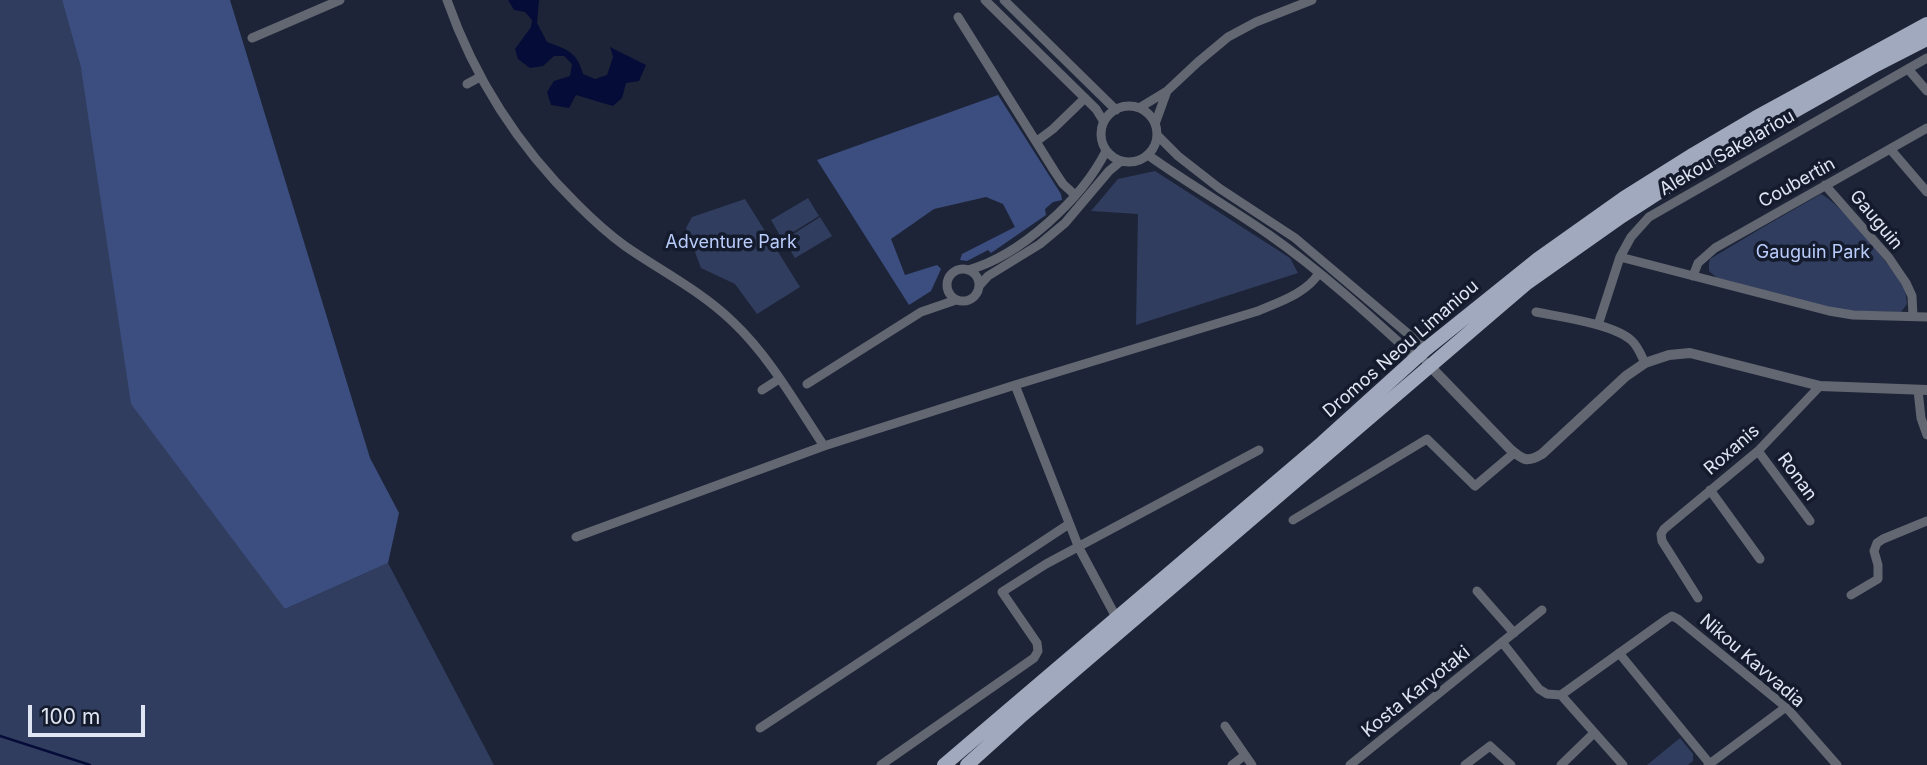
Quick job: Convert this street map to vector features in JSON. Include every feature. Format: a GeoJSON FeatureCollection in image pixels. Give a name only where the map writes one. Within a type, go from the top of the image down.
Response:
{"type":"FeatureCollection","features":[{"type":"Feature","properties":{"kind":"main road","name":"Dromos Neou Limaniou"},"geometry":{"type":"LineString","coordinates":[[944,765],[1322,443],[1421,354],[1538,259],[1623,198],[1694,153],[1927,24]]}},
{"type":"Feature","properties":{"kind":"main road","name":"Dromos Neou Limaniou"},"geometry":{"type":"LineString","coordinates":[[967,765],[1527,284],[1666,186],[1927,39]]}},
{"type":"Feature","properties":{"kind":"street"},"geometry":{"type":"LineString","coordinates":[[252,38],[340,0]]}},
{"type":"Feature","properties":{"kind":"street"},"geometry":{"type":"LineString","coordinates":[[447,0],[480,77],[519,139],[559,186],[603,229],[713,304],[734,323],[779,379],[824,446]]}},
{"type":"Feature","properties":{"kind":"street"},"geometry":{"type":"LineString","coordinates":[[985,0],[1086,98],[1104,122]]}},
{"type":"Feature","properties":{"kind":"street"},"geometry":{"type":"LineString","coordinates":[[1004,0],[1116,110]]}},
{"type":"Feature","properties":{"kind":"street"},"geometry":{"type":"LineString","coordinates":[[1139,108],[1167,91],[1228,37],[1256,22],[1312,0]]}},
{"type":"Feature","properties":{"kind":"street"},"geometry":{"type":"LineString","coordinates":[[958,17],[1055,172],[1075,195]]}},
{"type":"Feature","properties":{"kind":"street","name":"Alekou Sakelariou"},"geometry":{"type":"LineString","coordinates":[[1598,325],[1620,257],[1631,237],[1648,217],[1927,58]]}},
{"type":"Feature","properties":{"kind":"street"},"geometry":{"type":"LineString","coordinates":[[1908,69],[1927,90]]}},
{"type":"Feature","properties":{"kind":"street"},"geometry":{"type":"LineString","coordinates":[[467,84],[480,77]]}},
{"type":"Feature","properties":{"kind":"street"},"geometry":{"type":"LineString","coordinates":[[1155,124],[1167,91]]}},
{"type":"Feature","properties":{"kind":"street"},"geometry":{"type":"LineString","coordinates":[[1037,141],[1086,98]]}},
{"type":"Feature","properties":{"kind":"street"},"geometry":{"type":"LineString","coordinates":[[1139,108],[1155,124],[1157,135],[1154,146],[1148,155],[1138,161],[1121,161],[1106,151],[1101,134],[1104,122],[1116,110],[1139,108]]}},
{"type":"Feature","properties":{"kind":"street","name":"Coubertin"},"geometry":{"type":"LineString","coordinates":[[1693,276],[1698,263],[1715,248],[1927,128]]}},
{"type":"Feature","properties":{"kind":"street"},"geometry":{"type":"LineString","coordinates":[[1157,135],[1178,156],[1219,188],[1325,261],[1421,354],[1522,459],[1532,460],[1542,454],[1626,376],[1646,363],[1669,355],[1690,353],[1820,386],[1922,390],[1921,418],[1927,435]]}},
{"type":"Feature","properties":{"kind":"street"},"geometry":{"type":"LineString","coordinates":[[1891,150],[1927,192]]}},
{"type":"Feature","properties":{"kind":"street"},"geometry":{"type":"LineString","coordinates":[[807,384],[921,312],[937,299],[955,271],[982,266],[1026,239],[1057,215],[1075,195],[1106,151]]}},
{"type":"Feature","properties":{"kind":"street"},"geometry":{"type":"LineString","coordinates":[[1148,155],[1270,235],[1421,354]]}},
{"type":"Feature","properties":{"kind":"street"},"geometry":{"type":"LineString","coordinates":[[947,286],[956,299],[971,299],[988,276],[1040,244],[1065,223],[1109,171],[1121,161]]}},
{"type":"Feature","properties":{"kind":"street","name":"Gauguin"},"geometry":{"type":"LineString","coordinates":[[1825,185],[1886,255],[1906,283],[1912,296],[1913,316]]}},
{"type":"Feature","properties":{"kind":"street"},"geometry":{"type":"LineString","coordinates":[[1620,257],[1829,311],[1853,315],[1927,317]]}},
{"type":"Feature","properties":{"kind":"street"},"geometry":{"type":"LineString","coordinates":[[968,270],[975,275],[979,286]]}},
{"type":"Feature","properties":{"kind":"street"},"geometry":{"type":"LineString","coordinates":[[576,537],[824,446],[1258,311],[1300,292],[1319,273]]}},
{"type":"Feature","properties":{"kind":"street"},"geometry":{"type":"LineString","coordinates":[[921,312],[956,299]]}},
{"type":"Feature","properties":{"kind":"street"},"geometry":{"type":"LineString","coordinates":[[1536,312],[1598,325],[1628,337],[1637,346],[1646,363]]}},
{"type":"Feature","properties":{"kind":"street"},"geometry":{"type":"LineString","coordinates":[[762,390],[779,379]]}},
{"type":"Feature","properties":{"kind":"street"},"geometry":{"type":"LineString","coordinates":[[1014,385],[1079,548],[1116,617]]}},
{"type":"Feature","properties":{"kind":"street","name":"Roxanis"},"geometry":{"type":"LineString","coordinates":[[1698,598],[1662,541],[1661,534],[1758,450],[1820,386]]}},
{"type":"Feature","properties":{"kind":"street"},"geometry":{"type":"LineString","coordinates":[[1293,520],[1427,439],[1475,486],[1514,453]]}},
{"type":"Feature","properties":{"kind":"street"},"geometry":{"type":"LineString","coordinates":[[881,765],[1034,658],[1038,651],[1037,643],[1002,592],[1046,564],[1259,450]]}},
{"type":"Feature","properties":{"kind":"street","name":"Ronan"},"geometry":{"type":"LineString","coordinates":[[1758,450],[1810,521]]}},
{"type":"Feature","properties":{"kind":"street"},"geometry":{"type":"LineString","coordinates":[[1710,490],[1760,559]]}},
{"type":"Feature","properties":{"kind":"street"},"geometry":{"type":"LineString","coordinates":[[1851,595],[1878,579],[1874,551],[1877,543],[1883,538],[1927,521]]}},
{"type":"Feature","properties":{"kind":"street"},"geometry":{"type":"LineString","coordinates":[[760,728],[1069,524]]}},
{"type":"Feature","properties":{"kind":"street"},"geometry":{"type":"LineString","coordinates":[[1477,592],[1514,633]]}},
{"type":"Feature","properties":{"kind":"street","name":"Kosta Karyotaki"},"geometry":{"type":"LineString","coordinates":[[1350,765],[1542,610]]}},
{"type":"Feature","properties":{"kind":"street","name":"Nikou Kavvadia"},"geometry":{"type":"LineString","coordinates":[[1619,653],[1672,616],[1678,619],[1786,708],[1837,765]]}},
{"type":"Feature","properties":{"kind":"street"},"geometry":{"type":"LineString","coordinates":[[1503,642],[1539,689],[1547,694],[1561,695],[1619,653],[1709,764],[1786,708]]}},
{"type":"Feature","properties":{"kind":"street"},"geometry":{"type":"LineString","coordinates":[[1561,695],[1623,765]]}},
{"type":"Feature","properties":{"kind":"street"},"geometry":{"type":"LineString","coordinates":[[1225,726],[1252,765]]}},
{"type":"Feature","properties":{"kind":"street"},"geometry":{"type":"LineString","coordinates":[[1561,765],[1594,733]]}},
{"type":"Feature","properties":{"kind":"street"},"geometry":{"type":"LineString","coordinates":[[1465,765],[1490,746],[1511,765]]}},
{"type":"Feature","properties":{"kind":"street"},"geometry":{"type":"LineString","coordinates":[[1232,765],[1245,755]]}},
{"type":"Feature","properties":{"kind":"green space"},"geometry":{"type":"Polygon","coordinates":[[[0,0],[62,0],[81,68],[285,609],[388,563],[494,765],[0,765],[0,0]]]}},
{"type":"Feature","properties":{"kind":"green space"},"geometry":{"type":"Polygon","coordinates":[[[1155,171],[1290,258],[1298,273],[1136,325],[1138,214],[1091,211],[1118,179],[1155,171]]]}},
{"type":"Feature","properties":{"kind":"green space","name":"Gauguin Park"},"geometry":{"type":"Polygon","coordinates":[[[1821,194],[1853,223],[1899,279],[1905,290],[1907,304],[1901,312],[1833,308],[1717,278],[1709,271],[1710,259],[1821,194]]]}},
{"type":"Feature","properties":{"kind":"green space"},"geometry":{"type":"Polygon","coordinates":[[[808,198],[819,216],[782,239],[771,220],[808,198]]]}},
{"type":"Feature","properties":{"kind":"green space","name":"Adventure Park"},"geometry":{"type":"Polygon","coordinates":[[[745,199],[800,287],[757,314],[735,284],[701,268],[686,228],[692,217],[745,199]]]}},
{"type":"Feature","properties":{"kind":"green space"},"geometry":{"type":"Polygon","coordinates":[[[820,217],[832,236],[795,258],[784,240],[820,217]]]}},
{"type":"Feature","properties":{"kind":"green space"},"geometry":{"type":"Polygon","coordinates":[[[1680,738],[1693,754],[1693,761],[1688,765],[1647,765],[1680,738]]]}},
{"type":"Feature","properties":{"kind":"shaded area"},"geometry":{"type":"Polygon","coordinates":[[[62,0],[230,0],[370,458],[399,513],[388,563],[285,609],[131,404],[81,68],[62,0]]]}},
{"type":"Feature","properties":{"kind":"shaded area"},"geometry":{"type":"Polygon","coordinates":[[[508,0],[539,0],[537,23],[547,42],[575,56],[583,74],[595,79],[607,75],[613,57],[610,47],[646,65],[639,81],[626,83],[622,98],[613,106],[576,95],[569,108],[551,105],[547,92],[554,81],[570,76],[572,64],[564,56],[554,56],[543,66],[530,68],[518,59],[515,49],[531,27],[532,20],[525,12],[514,10],[508,0]]]}},
{"type":"Feature","properties":{"kind":"shaded area"},"geometry":{"type":"Polygon","coordinates":[[[998,95],[1061,194],[1062,200],[1053,202],[1045,209],[1046,215],[991,253],[988,250],[967,261],[960,260],[962,254],[1015,227],[1003,204],[986,197],[934,209],[891,239],[905,275],[937,265],[941,269],[931,291],[909,305],[817,160],[998,95]]]}},
{"type":"Feature","properties":{"kind":"waterway"},"geometry":{"type":"LineString","coordinates":[[0,736],[90,765]]}}]}
